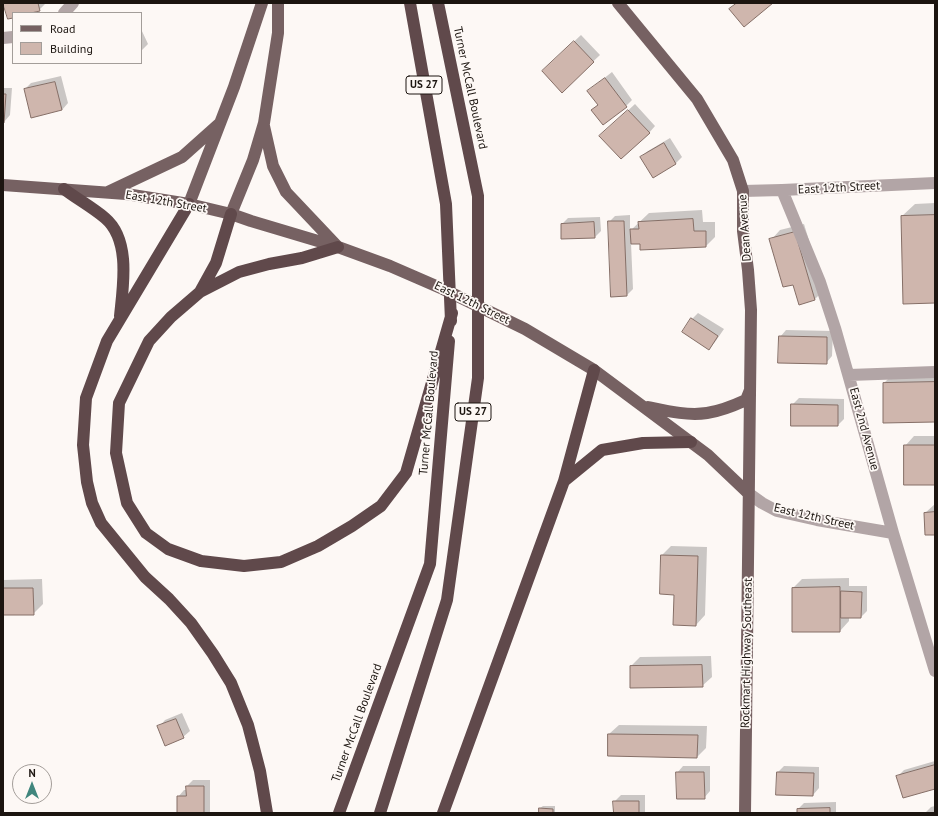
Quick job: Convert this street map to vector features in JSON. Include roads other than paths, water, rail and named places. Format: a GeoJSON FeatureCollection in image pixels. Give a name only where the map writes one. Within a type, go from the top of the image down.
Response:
{"type":"FeatureCollection","features":[{"type":"Feature","properties":{"kind":"highway","name":"Turner McCall Boulevard"},"geometry":{"type":"LineString","coordinates":[[339,813],[430,564],[452,313],[446,204],[410,3]]}},
{"type":"Feature","properties":{"kind":"highway","name":"Turner McCall Boulevard"},"geometry":{"type":"LineString","coordinates":[[380,813],[447,600],[478,378],[478,196],[438,3]]}},
{"type":"Feature","properties":{"kind":"highway"},"geometry":{"type":"LineString","coordinates":[[64,189],[106,219],[115,232],[120,243],[124,266],[120,318]]}},
{"type":"Feature","properties":{"kind":"highway"},"geometry":{"type":"LineString","coordinates":[[189,204],[107,341],[86,398],[83,446],[87,482],[92,503],[101,523],[145,577],[169,599],[190,623],[213,654],[231,683],[248,725],[260,771],[267,813]]}},
{"type":"Feature","properties":{"kind":"highway"},"geometry":{"type":"LineString","coordinates":[[200,292],[216,263],[231,214]]}},
{"type":"Feature","properties":{"kind":"highway"},"geometry":{"type":"LineString","coordinates":[[338,247],[302,258],[269,264],[239,272],[200,292],[171,317],[149,341],[119,403],[116,453],[128,503],[146,532],[168,548],[201,560],[244,566],[281,562],[318,546],[352,526],[381,506],[406,473],[452,313]]}},
{"type":"Feature","properties":{"kind":"highway"},"geometry":{"type":"LineString","coordinates":[[443,813],[564,481],[594,370]]}},
{"type":"Feature","properties":{"kind":"highway"},"geometry":{"type":"LineString","coordinates":[[564,481],[602,450],[643,443],[691,442]]}},
{"type":"Feature","properties":{"kind":"main road"},"geometry":{"type":"LineString","coordinates":[[189,204],[234,87],[262,3]]}},
{"type":"Feature","properties":{"kind":"main road"},"geometry":{"type":"LineString","coordinates":[[231,214],[253,160],[264,123],[278,33],[278,3]]}},
{"type":"Feature","properties":{"kind":"main road","name":"Dean Avenue"},"geometry":{"type":"LineString","coordinates":[[618,3],[697,99],[733,160],[743,191],[743,231],[751,310],[748,493]]}},
{"type":"Feature","properties":{"kind":"main road"},"geometry":{"type":"LineString","coordinates":[[107,193],[182,157],[221,122]]}},
{"type":"Feature","properties":{"kind":"main road"},"geometry":{"type":"LineString","coordinates":[[264,123],[273,166],[286,192],[338,247]]}},
{"type":"Feature","properties":{"kind":"main road","name":"East 12th Street"},"geometry":{"type":"LineString","coordinates":[[3,185],[126,194],[189,204],[231,214],[338,247],[390,266],[444,289],[525,329],[594,370],[708,455],[748,493]]}},
{"type":"Feature","properties":{"kind":"main road"},"geometry":{"type":"LineString","coordinates":[[645,407],[677,412],[706,413],[730,407],[746,400],[750,389]]}},
{"type":"Feature","properties":{"kind":"main road","name":"Rockmart Highway Southeast"},"geometry":{"type":"LineString","coordinates":[[745,813],[748,493]]}},
{"type":"Feature","properties":{"kind":"street"},"geometry":{"type":"LineString","coordinates":[[65,12],[73,3]]}},
{"type":"Feature","properties":{"kind":"street","name":"East 12th Street"},"geometry":{"type":"LineString","coordinates":[[743,191],[935,183]]}},
{"type":"Feature","properties":{"kind":"street","name":"East 2nd Avenue"},"geometry":{"type":"LineString","coordinates":[[782,190],[820,282],[849,375],[893,533],[934,667]]}},
{"type":"Feature","properties":{"kind":"street"},"geometry":{"type":"LineString","coordinates":[[849,375],[935,372]]}},
{"type":"Feature","properties":{"kind":"street","name":"East 12th Street"},"geometry":{"type":"LineString","coordinates":[[748,493],[777,511],[817,520],[893,533]]}}]}
